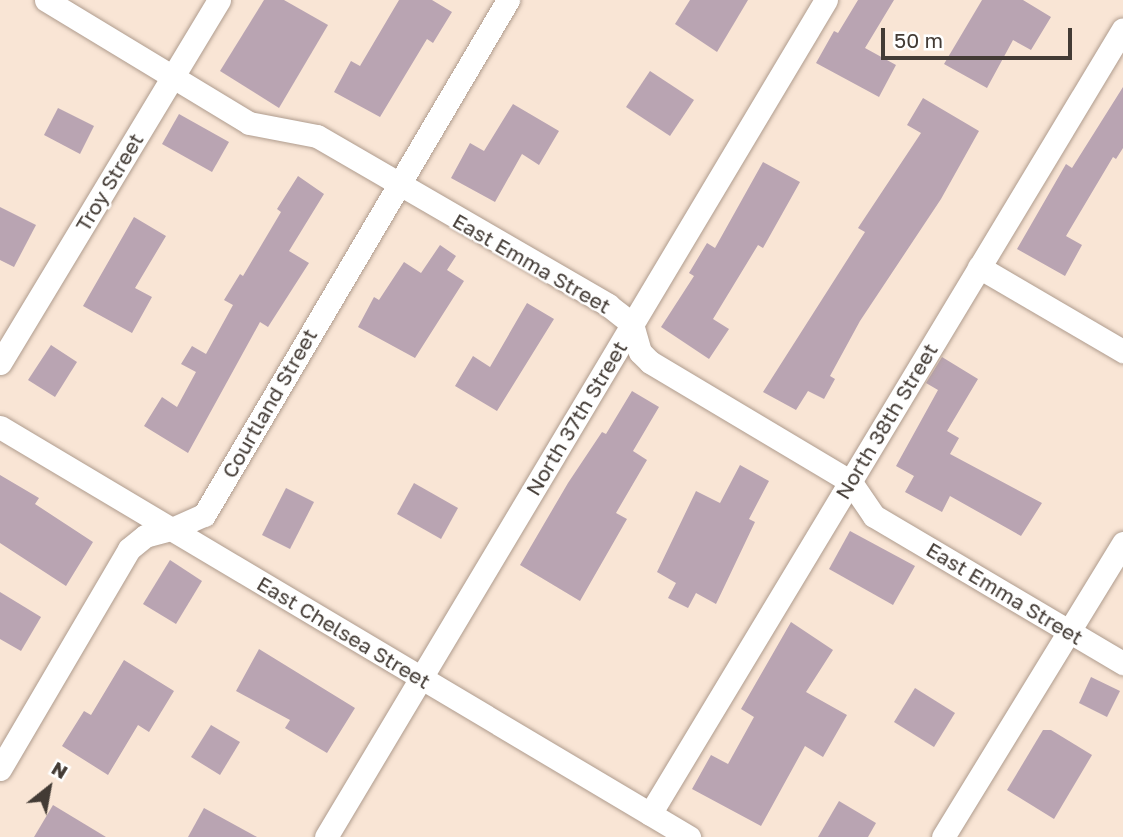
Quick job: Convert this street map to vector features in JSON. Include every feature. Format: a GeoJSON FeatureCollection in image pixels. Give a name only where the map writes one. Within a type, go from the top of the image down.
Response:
{"type":"FeatureCollection","features":[{"type":"Feature","properties":{"kind":"street","name":"East Emma Street"},"geometry":{"type":"LineString","coordinates":[[46,0],[174,75],[249,123],[317,136],[397,185],[608,305],[632,324],[639,352],[650,362],[850,481],[874,516],[1123,663]]}},
{"type":"Feature","properties":{"kind":"street","name":"Troy Street"},"geometry":{"type":"LineString","coordinates":[[0,363],[219,0]]}},
{"type":"Feature","properties":{"kind":"street","name":"Courtland Street"},"geometry":{"type":"LineString","coordinates":[[0,769],[130,549],[145,536],[172,529],[204,515],[508,0]]}},
{"type":"Feature","properties":{"kind":"street","name":"North 37th Street"},"geometry":{"type":"LineString","coordinates":[[326,837],[826,0]]}},
{"type":"Feature","properties":{"kind":"street","name":"North 38th Street"},"geometry":{"type":"LineString","coordinates":[[650,814],[1123,29]]}},
{"type":"Feature","properties":{"kind":"street"},"geometry":{"type":"LineString","coordinates":[[979,267],[1123,351]]}},
{"type":"Feature","properties":{"kind":"street","name":"East Chelsea Street"},"geometry":{"type":"LineString","coordinates":[[0,426],[689,837]]}},
{"type":"Feature","properties":{"kind":"street"},"geometry":{"type":"LineString","coordinates":[[943,837],[1123,544]]}},
{"type":"Feature","properties":{"kind":"building"},"geometry":{"type":"Polygon","coordinates":[[[264,0],[284,0],[328,25],[279,108],[220,71],[264,0]]]}},
{"type":"Feature","properties":{"kind":"building"},"geometry":{"type":"Polygon","coordinates":[[[399,0],[432,0],[452,12],[433,43],[427,39],[380,117],[334,92],[351,61],[360,66],[399,0]]]}},
{"type":"Feature","properties":{"kind":"building"},"geometry":{"type":"Polygon","coordinates":[[[690,0],[748,0],[717,52],[675,24],[690,0]]]}},
{"type":"Feature","properties":{"kind":"building"},"geometry":{"type":"Polygon","coordinates":[[[858,0],[894,0],[865,48],[896,65],[879,97],[816,63],[834,31],[838,33],[858,0]]]}},
{"type":"Feature","properties":{"kind":"building"},"geometry":{"type":"Polygon","coordinates":[[[982,0],[1023,0],[1051,17],[1031,50],[1013,40],[987,88],[944,64],[982,0]]]}},
{"type":"Feature","properties":{"kind":"building"},"geometry":{"type":"Polygon","coordinates":[[[650,71],[694,100],[670,136],[626,107],[650,71]]]}},
{"type":"Feature","properties":{"kind":"building"},"geometry":{"type":"Polygon","coordinates":[[[1123,87],[1123,148],[1116,159],[1113,157],[1066,236],[1082,245],[1065,276],[1017,249],[1066,164],[1072,168],[1123,87]]]}},
{"type":"Feature","properties":{"kind":"building"},"geometry":{"type":"Polygon","coordinates":[[[923,98],[979,131],[941,199],[860,321],[830,376],[835,379],[824,399],[808,391],[796,410],[763,392],[865,232],[858,228],[921,133],[907,125],[923,98]]]}},
{"type":"Feature","properties":{"kind":"building"},"geometry":{"type":"Polygon","coordinates":[[[513,104],[559,131],[539,165],[522,154],[495,202],[451,178],[470,143],[484,151],[513,104]]]}},
{"type":"Feature","properties":{"kind":"building"},"geometry":{"type":"Polygon","coordinates":[[[58,108],[94,126],[80,154],[44,135],[58,108]]]}},
{"type":"Feature","properties":{"kind":"building"},"geometry":{"type":"Polygon","coordinates":[[[179,114],[229,142],[212,172],[162,144],[179,114]]]}},
{"type":"Feature","properties":{"kind":"building"},"geometry":{"type":"Polygon","coordinates":[[[763,162],[800,182],[763,248],[758,245],[713,319],[729,329],[709,359],[661,327],[694,276],[689,273],[707,243],[715,248],[763,162]]]}},
{"type":"Feature","properties":{"kind":"building"},"geometry":{"type":"Polygon","coordinates":[[[298,176],[324,194],[289,251],[309,263],[268,327],[260,322],[188,453],[144,426],[162,397],[177,407],[196,372],[181,364],[192,346],[206,354],[233,305],[224,300],[240,274],[243,276],[281,212],[277,209],[298,176]]]}},
{"type":"Feature","properties":{"kind":"building"},"geometry":{"type":"Polygon","coordinates":[[[0,207],[36,225],[14,267],[0,260],[0,207]]]}},
{"type":"Feature","properties":{"kind":"building"},"geometry":{"type":"Polygon","coordinates":[[[134,217],[166,236],[135,288],[152,297],[132,333],[83,306],[134,217]]]}},
{"type":"Feature","properties":{"kind":"building"},"geometry":{"type":"Polygon","coordinates":[[[440,245],[456,256],[447,270],[464,281],[415,358],[358,327],[374,297],[379,300],[404,262],[421,273],[440,245]]]}},
{"type":"Feature","properties":{"kind":"building"},"geometry":{"type":"Polygon","coordinates":[[[527,303],[554,319],[497,411],[455,386],[473,356],[490,367],[527,303]]]}},
{"type":"Feature","properties":{"kind":"building"},"geometry":{"type":"Polygon","coordinates":[[[51,345],[77,362],[55,397],[28,380],[51,345]]]}},
{"type":"Feature","properties":{"kind":"building"},"geometry":{"type":"Polygon","coordinates":[[[942,357],[978,379],[947,431],[959,438],[950,454],[1042,503],[1021,536],[950,496],[942,512],[905,492],[914,476],[896,466],[938,390],[926,383],[942,357]]]}},
{"type":"Feature","properties":{"kind":"building"},"geometry":{"type":"Polygon","coordinates":[[[632,391],[659,407],[633,451],[647,460],[616,513],[627,519],[580,601],[520,565],[568,483],[602,432],[606,434],[632,391]]]}},
{"type":"Feature","properties":{"kind":"building"},"geometry":{"type":"Polygon","coordinates":[[[740,465],[769,481],[749,519],[755,522],[716,604],[696,593],[688,608],[668,598],[676,583],[657,572],[696,491],[720,503],[740,465]]]}},
{"type":"Feature","properties":{"kind":"building"},"geometry":{"type":"Polygon","coordinates":[[[0,475],[39,498],[35,504],[93,542],[66,586],[0,543],[0,475]]]}},
{"type":"Feature","properties":{"kind":"building"},"geometry":{"type":"Polygon","coordinates":[[[414,483],[458,508],[441,539],[397,514],[414,483]]]}},
{"type":"Feature","properties":{"kind":"building"},"geometry":{"type":"Polygon","coordinates":[[[286,488],[314,502],[290,549],[262,535],[286,488]]]}},
{"type":"Feature","properties":{"kind":"building"},"geometry":{"type":"Polygon","coordinates":[[[850,531],[915,566],[893,605],[829,569],[850,531]]]}},
{"type":"Feature","properties":{"kind":"building"},"geometry":{"type":"Polygon","coordinates":[[[170,560],[202,581],[176,624],[143,604],[170,560]]]}},
{"type":"Feature","properties":{"kind":"building"},"geometry":{"type":"Polygon","coordinates":[[[0,592],[41,617],[21,651],[0,639],[0,592]]]}},
{"type":"Feature","properties":{"kind":"building"},"geometry":{"type":"Polygon","coordinates":[[[791,622],[833,650],[806,692],[847,715],[823,757],[805,746],[761,826],[692,789],[711,755],[728,764],[754,717],[741,709],[791,622]]]}},
{"type":"Feature","properties":{"kind":"building"},"geometry":{"type":"Polygon","coordinates":[[[259,649],[355,708],[327,753],[285,728],[290,720],[236,691],[259,649]]]}},
{"type":"Feature","properties":{"kind":"building"},"geometry":{"type":"Polygon","coordinates":[[[124,660],[174,691],[149,732],[138,725],[108,775],[62,746],[84,711],[91,715],[124,660]]]}},
{"type":"Feature","properties":{"kind":"building"},"geometry":{"type":"Polygon","coordinates":[[[1091,677],[1120,691],[1107,717],[1079,703],[1091,677]]]}},
{"type":"Feature","properties":{"kind":"building"},"geometry":{"type":"Polygon","coordinates":[[[915,688],[955,713],[934,747],[894,722],[915,688]]]}},
{"type":"Feature","properties":{"kind":"building"},"geometry":{"type":"Polygon","coordinates":[[[211,725],[240,742],[220,775],[191,757],[211,725]]]}},
{"type":"Feature","properties":{"kind":"building"},"geometry":{"type":"Polygon","coordinates":[[[1043,730],[1051,730],[1092,755],[1054,819],[1007,790],[1043,730]]]}},
{"type":"Feature","properties":{"kind":"building"},"geometry":{"type":"Polygon","coordinates":[[[839,801],[876,823],[868,837],[818,837],[839,801]]]}},
{"type":"Feature","properties":{"kind":"building"},"geometry":{"type":"Polygon","coordinates":[[[53,805],[106,837],[34,837],[53,805]]]}},
{"type":"Feature","properties":{"kind":"building"},"geometry":{"type":"Polygon","coordinates":[[[204,808],[257,837],[188,837],[204,808]]]}}]}
